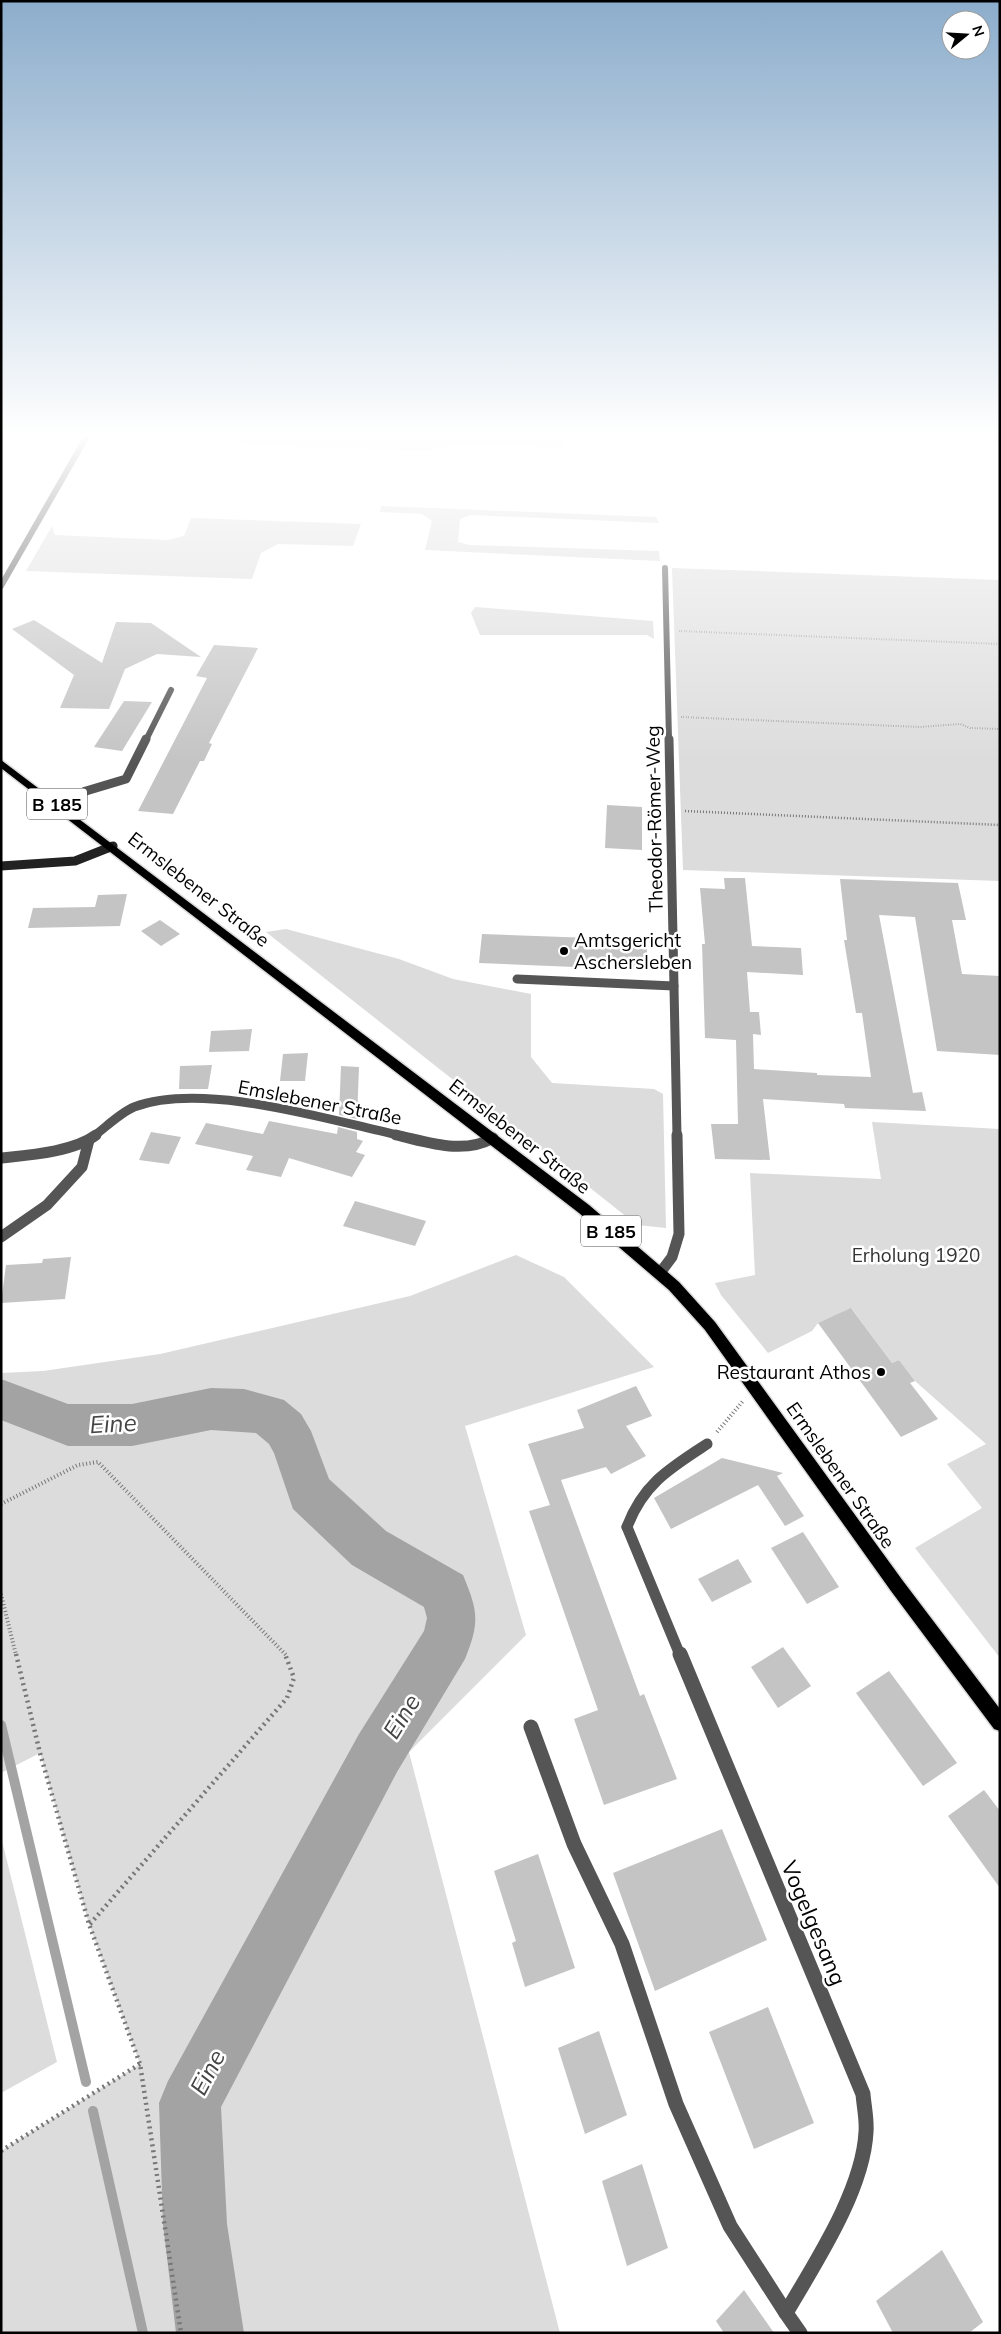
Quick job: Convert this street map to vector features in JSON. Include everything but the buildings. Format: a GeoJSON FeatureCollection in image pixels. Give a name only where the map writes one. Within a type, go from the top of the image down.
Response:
{"type":"FeatureCollection","features":[{"type":"Feature","properties":{"kind":"main road","name":"Ermslebener Straße"},"geometry":{"type":"LineString","coordinates":[[1,762],[493,1138],[616,1234],[660,1273],[710,1326],[756,1387],[892,1579],[1000,1723]]}},
{"type":"Feature","properties":{"kind":"main road"},"geometry":{"type":"LineString","coordinates":[[1,866],[75,861],[113,846]]}},
{"type":"Feature","properties":{"kind":"street"},"geometry":{"type":"LineString","coordinates":[[1,586],[24,545]]}},
{"type":"Feature","properties":{"kind":"street","name":"Theodor-Römer-Weg"},"geometry":{"type":"LineString","coordinates":[[660,1273],[672,1261],[679,1244],[665,568]]}},
{"type":"Feature","properties":{"kind":"street"},"geometry":{"type":"LineString","coordinates":[[56,804],[86,791],[126,780],[171,690]]}},
{"type":"Feature","properties":{"kind":"street"},"geometry":{"type":"LineString","coordinates":[[517,979],[674,986]]}},
{"type":"Feature","properties":{"kind":"street","name":"Emslebener Straße"},"geometry":{"type":"LineString","coordinates":[[1,1158],[43,1153],[89,1140],[132,1108],[156,1101],[181,1098],[256,1104],[445,1146],[470,1148],[482,1145],[493,1138]]}},
{"type":"Feature","properties":{"kind":"street"},"geometry":{"type":"LineString","coordinates":[[1,1237],[47,1205],[82,1167],[89,1140]]}},
{"type":"Feature","properties":{"kind":"street","name":"Vogelgesang"},"geometry":{"type":"LineString","coordinates":[[707,1444],[654,1480],[633,1507],[626,1527],[862,2094],[867,2134],[851,2189],[825,2247],[786,2313]]}},
{"type":"Feature","properties":{"kind":"street"},"geometry":{"type":"LineString","coordinates":[[531,1727],[574,1844],[622,1944],[676,2104],[730,2226],[800,2333]]}},
{"type":"Feature","properties":{"kind":"path"},"geometry":{"type":"LineString","coordinates":[[666,630],[1000,644]]}},
{"type":"Feature","properties":{"kind":"path"},"geometry":{"type":"LineString","coordinates":[[668,716],[920,727],[960,724],[970,728],[1000,729]]}},
{"type":"Feature","properties":{"kind":"path"},"geometry":{"type":"LineString","coordinates":[[670,810],[1000,825]]}},
{"type":"Feature","properties":{"kind":"path"},"geometry":{"type":"LineString","coordinates":[[707,1444],[756,1387]]}},
{"type":"Feature","properties":{"kind":"path"},"geometry":{"type":"LineString","coordinates":[[1,1504],[78,1465],[98,1462],[287,1656],[294,1678],[287,1698],[90,1924]]}},
{"type":"Feature","properties":{"kind":"path"},"geometry":{"type":"LineString","coordinates":[[1,1594],[40,1752],[90,1924],[140,2064],[181,2333]]}},
{"type":"Feature","properties":{"kind":"path"},"geometry":{"type":"LineString","coordinates":[[1,2151],[140,2064]]}},
{"type":"Feature","properties":{"kind":"green space"},"geometry":{"type":"Polygon","coordinates":[[[41,545],[276,545],[261,553],[252,579],[26,571],[41,545]]]}},
{"type":"Feature","properties":{"kind":"green space"},"geometry":{"type":"Polygon","coordinates":[[[312,545],[353,545],[353,546],[312,545]]]}},
{"type":"Feature","properties":{"kind":"green space"},"geometry":{"type":"Polygon","coordinates":[[[426,545],[469,545],[659,551],[660,561],[425,550],[426,545]]]}},
{"type":"Feature","properties":{"kind":"green space"},"geometry":{"type":"Polygon","coordinates":[[[672,568],[1000,580],[1000,881],[683,870],[672,568]]]}},
{"type":"Feature","properties":{"kind":"green space"},"geometry":{"type":"Polygon","coordinates":[[[475,607],[653,621],[654,639],[647,635],[480,635],[471,613],[475,607]]]}},
{"type":"Feature","properties":{"kind":"green space"},"geometry":{"type":"Polygon","coordinates":[[[286,929],[399,959],[453,979],[531,994],[531,1057],[552,1083],[654,1089],[663,1094],[666,1228],[637,1225],[266,932],[286,929]]]}},
{"type":"Feature","properties":{"kind":"green space","name":"Erholung 1920"},"geometry":{"type":"Polygon","coordinates":[[[872,1122],[1000,1129],[1000,1658],[915,1548],[982,1508],[947,1464],[986,1444],[915,1381],[899,1360],[892,1363],[852,1309],[818,1323],[812,1331],[768,1353],[721,1295],[715,1283],[755,1275],[750,1173],[881,1179],[872,1122]]]}},
{"type":"Feature","properties":{"kind":"green space"},"geometry":{"type":"Polygon","coordinates":[[[516,1255],[564,1277],[654,1367],[465,1426],[526,1635],[409,1752],[560,2333],[1,2333],[1,2151],[140,2064],[89,1924],[40,1753],[1,1773],[1,1373],[43,1371],[160,1354],[410,1296],[516,1255]]]}},
{"type":"Feature","properties":{"kind":"green space"},"geometry":{"type":"Polygon","coordinates":[[[1,1837],[57,2062],[1,2093],[1,1837]]]}},
{"type":"Feature","properties":{"kind":"waterway","name":"Eine"},"geometry":{"type":"LineString","coordinates":[[1,1399],[68,1425],[132,1425],[211,1409],[244,1410],[268,1415],[285,1429],[295,1446],[310,1493],[369,1548],[445,1592],[452,1618],[447,1641],[378,1753],[190,2103],[195,2224],[210,2333]]}},
{"type":"Feature","properties":{"kind":"waterway"},"geometry":{"type":"LineString","coordinates":[[1,1725],[86,2082]]}},
{"type":"Feature","properties":{"kind":"waterway"},"geometry":{"type":"LineString","coordinates":[[93,2111],[143,2333]]}},
{"type":"Feature","properties":{"kind":"place","name":"Amtsgericht Aschersleben"},"geometry":{"type":"Point","coordinates":[564,951]}},
{"type":"Feature","properties":{"kind":"place","name":"Restaurant Athos"},"geometry":{"type":"Point","coordinates":[881,1372]}}]}
